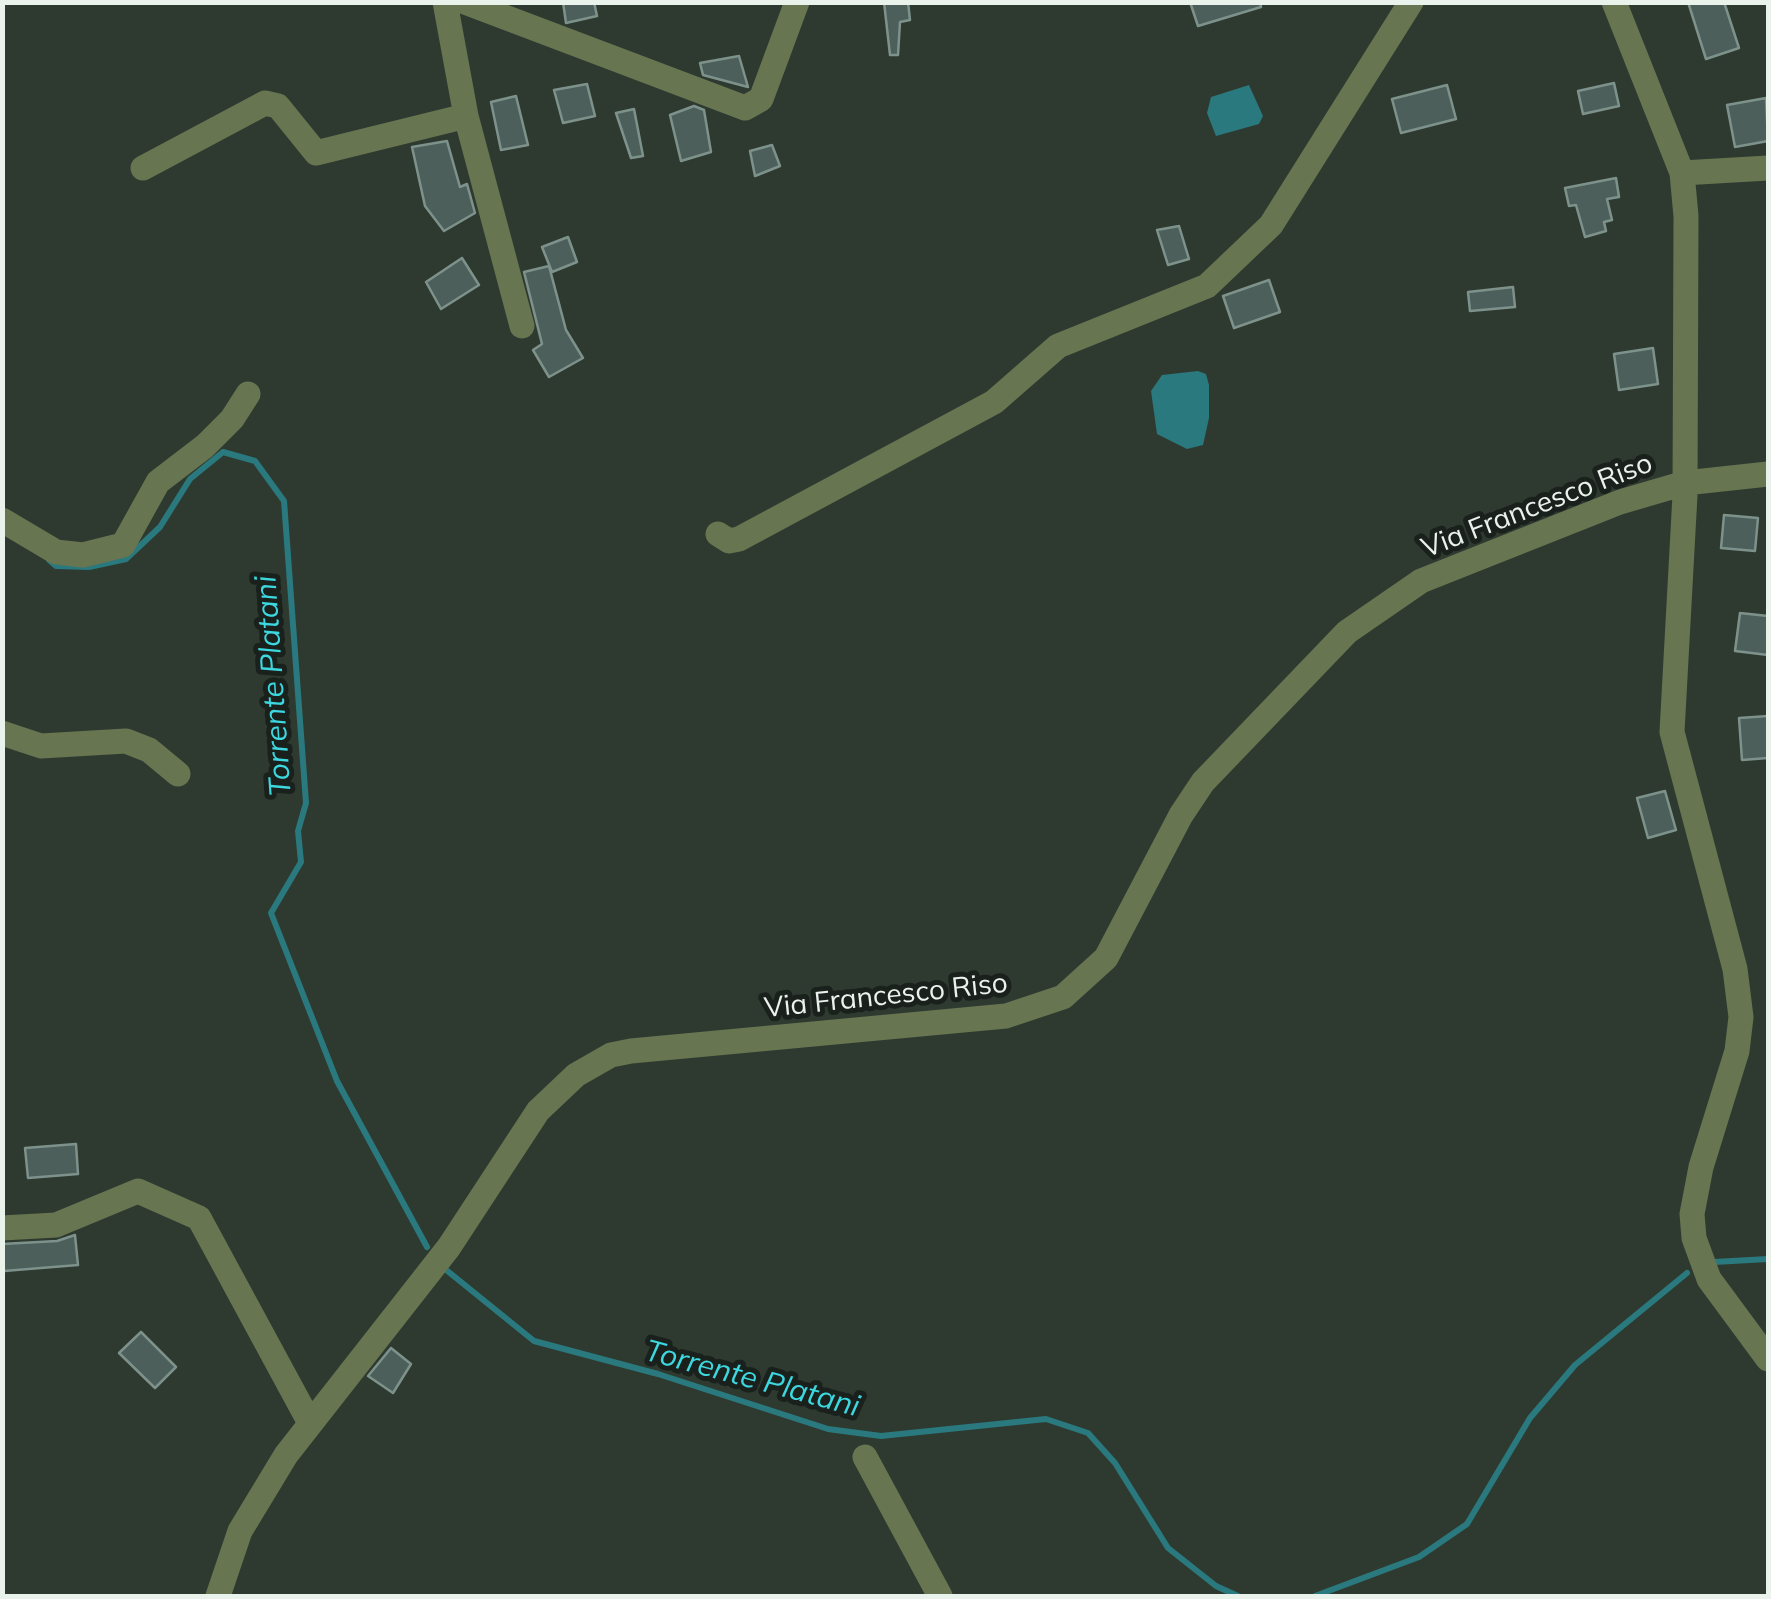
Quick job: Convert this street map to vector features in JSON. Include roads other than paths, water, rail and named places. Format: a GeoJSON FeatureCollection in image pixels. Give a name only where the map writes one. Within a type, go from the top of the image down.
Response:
{"type":"FeatureCollection","features":[{"type":"Feature","properties":{"kind":"street"},"geometry":{"type":"LineString","coordinates":[[444,2],[466,116],[522,326]]}},
{"type":"Feature","properties":{"kind":"street"},"geometry":{"type":"LineString","coordinates":[[466,2],[744,108],[761,99],[796,2]]}},
{"type":"Feature","properties":{"kind":"street"},"geometry":{"type":"LineString","coordinates":[[718,534],[728,541],[739,540],[994,402],[1058,346],[1207,286],[1272,225],[1412,2]]}},
{"type":"Feature","properties":{"kind":"street"},"geometry":{"type":"LineString","coordinates":[[1614,2],[1682,173],[1686,216],[1685,483],[1672,732],[1734,969],[1742,1017],[1738,1051],[1701,1167],[1692,1214],[1698,1256],[1710,1279],[1768,1359]]}},
{"type":"Feature","properties":{"kind":"street"},"geometry":{"type":"LineString","coordinates":[[143,168],[266,103],[278,106],[316,153],[466,116]]}},
{"type":"Feature","properties":{"kind":"street"},"geometry":{"type":"LineString","coordinates":[[1682,173],[1768,168]]}},
{"type":"Feature","properties":{"kind":"street"},"geometry":{"type":"LineString","coordinates":[[2,520],[56,552],[83,556],[123,545],[158,482],[205,446],[248,394]]}},
{"type":"Feature","properties":{"kind":"street","name":"Via Francesco Riso"},"geometry":{"type":"LineString","coordinates":[[218,1596],[240,1531],[310,1423],[448,1247],[538,1111],[576,1075],[611,1056],[631,1051],[1006,1016],[1040,1008],[1063,997],[1106,958],[1180,814],[1203,782],[1347,632],[1396,596],[1468,560],[1620,502],[1685,483],[1768,474]]}},
{"type":"Feature","properties":{"kind":"street"},"geometry":{"type":"LineString","coordinates":[[2,733],[41,746],[126,740],[149,750],[178,774]]}},
{"type":"Feature","properties":{"kind":"street"},"geometry":{"type":"LineString","coordinates":[[2,1228],[56,1225],[138,1191],[199,1218],[310,1423]]}},
{"type":"Feature","properties":{"kind":"street"},"geometry":{"type":"LineString","coordinates":[[865,1457],[940,1596]]}},
{"type":"Feature","properties":{"kind":"water"},"geometry":{"type":"Polygon","coordinates":[[[1249,85],[1263,116],[1259,124],[1216,136],[1207,113],[1211,97],[1249,85]]]}},
{"type":"Feature","properties":{"kind":"water"},"geometry":{"type":"Polygon","coordinates":[[[1198,371],[1206,374],[1209,385],[1209,418],[1203,445],[1187,449],[1157,434],[1151,391],[1162,375],[1198,371]]]}},
{"type":"Feature","properties":{"kind":"waterway","name":"Torrente Platani"},"geometry":{"type":"LineString","coordinates":[[49,560],[56,566],[89,567],[126,559],[160,527],[190,479],[223,452],[255,461],[284,501],[306,803],[298,831],[301,862],[271,913],[337,1081],[427,1247]]}},
{"type":"Feature","properties":{"kind":"waterway"},"geometry":{"type":"LineString","coordinates":[[1714,1262],[1768,1259]]}},
{"type":"Feature","properties":{"kind":"waterway","name":"Torrente Platani"},"geometry":{"type":"LineString","coordinates":[[445,1269],[534,1341],[658,1374],[828,1429],[881,1436],[1046,1419],[1088,1433],[1115,1463],[1168,1548],[1216,1586],[1238,1596]]}},
{"type":"Feature","properties":{"kind":"waterway","name":"Torrente Platani"},"geometry":{"type":"LineString","coordinates":[[1315,1596],[1419,1557],[1467,1524],[1530,1418],[1575,1365],[1687,1273]]}}]}
